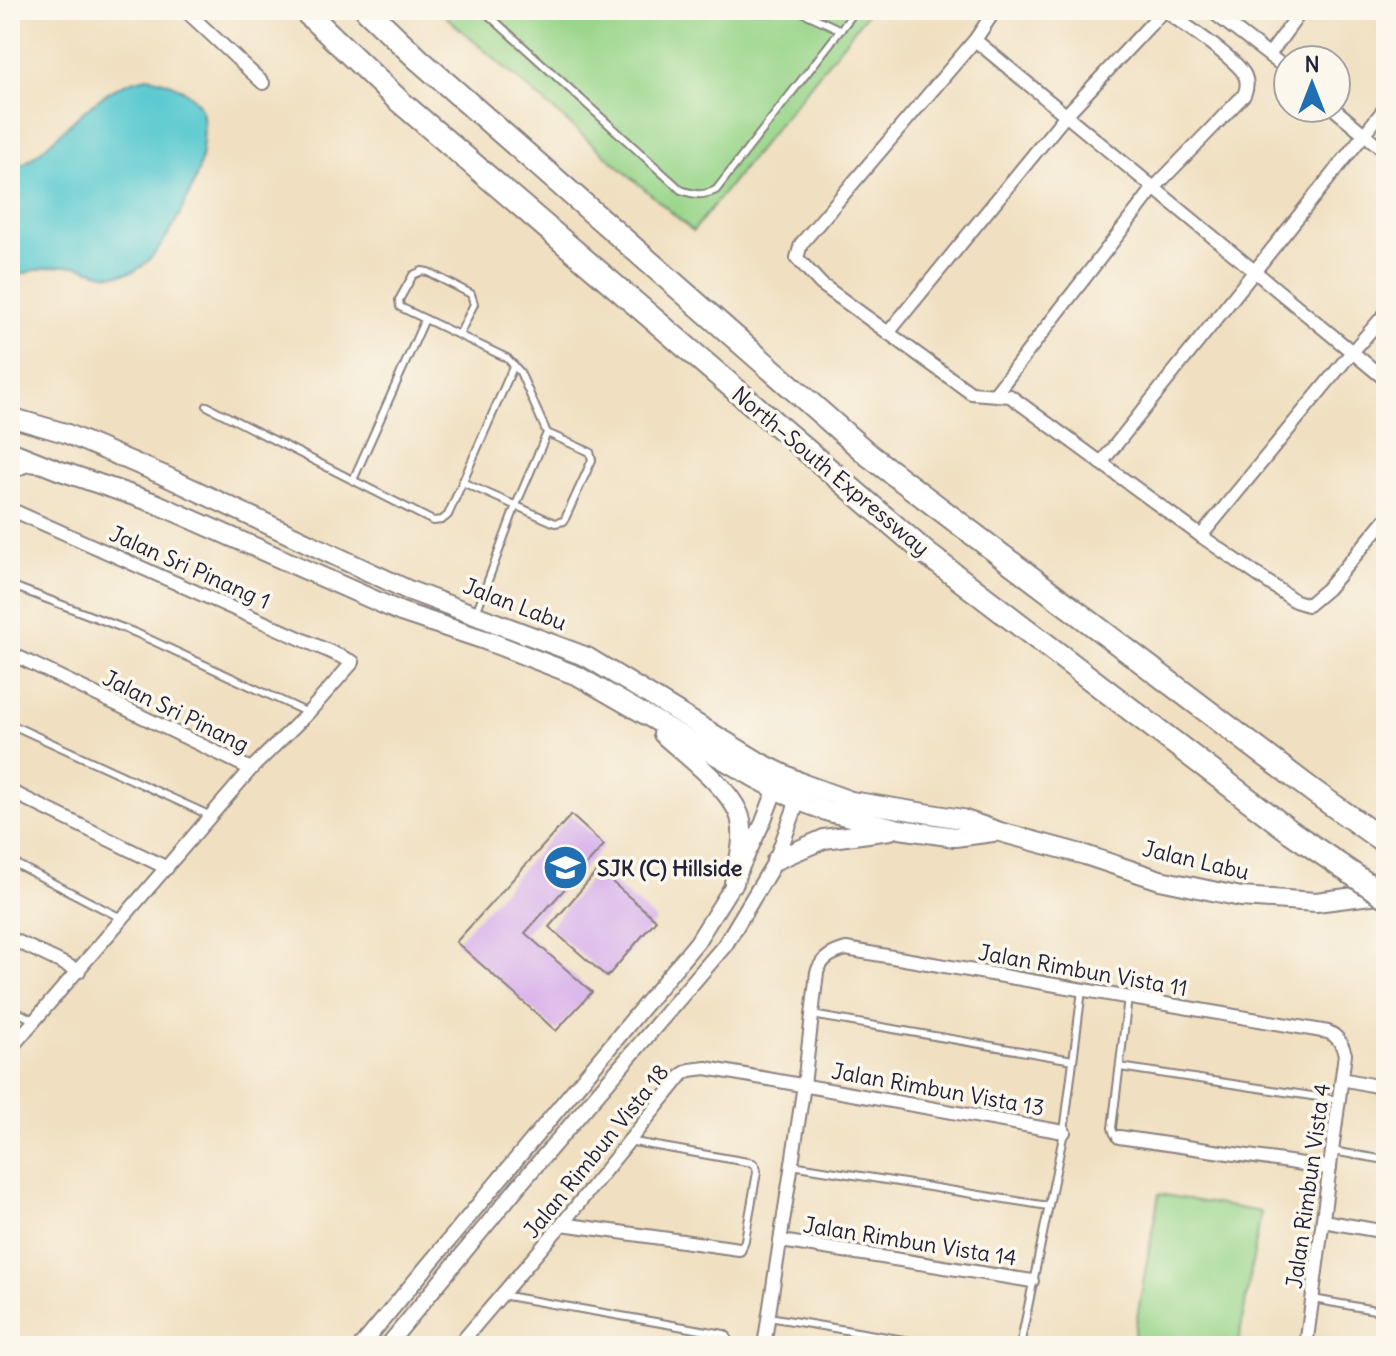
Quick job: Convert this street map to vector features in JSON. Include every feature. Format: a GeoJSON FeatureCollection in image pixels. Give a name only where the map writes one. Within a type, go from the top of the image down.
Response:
{"type":"FeatureCollection","features":[{"type":"Feature","properties":{"kind":"highway","name":"North–South Expressway"},"geometry":{"type":"LineString","coordinates":[[304,10],[397,99],[927,554],[1291,832],[1386,895]]}},
{"type":"Feature","properties":{"kind":"highway","name":"North–South Expressway"},"geometry":{"type":"LineString","coordinates":[[367,10],[417,58],[870,456],[1386,843]]}},
{"type":"Feature","properties":{"kind":"main road","name":"Jalan Labu"},"geometry":{"type":"LineString","coordinates":[[10,417],[65,433],[163,475],[408,590],[587,657],[761,763],[779,782]]}},
{"type":"Feature","properties":{"kind":"main road","name":"Jalan Labu"},"geometry":{"type":"LineString","coordinates":[[10,451],[155,503],[401,612],[578,676],[634,708],[801,792],[829,812],[900,829],[955,837],[1000,832]]}},
{"type":"Feature","properties":{"kind":"main road"},"geometry":{"type":"LineString","coordinates":[[10,472],[29,461],[58,470]]}},
{"type":"Feature","properties":{"kind":"main road"},"geometry":{"type":"LineString","coordinates":[[634,708],[725,791],[737,808],[742,838],[734,883]]}},
{"type":"Feature","properties":{"kind":"main road","name":"Jalan Labu"},"geometry":{"type":"LineString","coordinates":[[801,792],[962,819],[1160,880],[1241,897],[1316,902],[1386,895]]}},
{"type":"Feature","properties":{"kind":"main road"},"geometry":{"type":"LineString","coordinates":[[776,860],[824,839],[900,829]]}},
{"type":"Feature","properties":{"kind":"street"},"geometry":{"type":"LineString","coordinates":[[185,10],[263,83]]}},
{"type":"Feature","properties":{"kind":"street"},"geometry":{"type":"LineString","coordinates":[[995,10],[975,40],[801,244],[797,258],[821,284],[971,393],[1010,396],[1295,601],[1308,605],[1327,589],[1386,519]]}},
{"type":"Feature","properties":{"kind":"street"},"geometry":{"type":"LineString","coordinates":[[888,333],[1066,115],[1164,10],[1244,73],[1247,86],[1244,95],[1154,188],[995,394]]}},
{"type":"Feature","properties":{"kind":"street"},"geometry":{"type":"LineString","coordinates":[[1210,10],[1272,57]]}},
{"type":"Feature","properties":{"kind":"street"},"geometry":{"type":"LineString","coordinates":[[1269,55],[1302,10]]}},
{"type":"Feature","properties":{"kind":"street"},"geometry":{"type":"LineString","coordinates":[[975,40],[1386,380]]}},
{"type":"Feature","properties":{"kind":"street"},"geometry":{"type":"LineString","coordinates":[[1101,463],[1386,107]]}},
{"type":"Feature","properties":{"kind":"street"},"geometry":{"type":"LineString","coordinates":[[1352,123],[1386,152]]}},
{"type":"Feature","properties":{"kind":"street"},"geometry":{"type":"LineString","coordinates":[[1201,536],[1386,313]]}},
{"type":"Feature","properties":{"kind":"street","name":"Jalan Sri Pinang 1"},"geometry":{"type":"LineString","coordinates":[[10,509],[353,662],[308,713]]}},
{"type":"Feature","properties":{"kind":"street","name":"Jalan Sri Pinang"},"geometry":{"type":"LineString","coordinates":[[10,653],[251,769],[10,1049]]}},
{"type":"Feature","properties":{"kind":"street"},"geometry":{"type":"LineString","coordinates":[[251,769],[308,713]]}},
{"type":"Feature","properties":{"kind":"street"},"geometry":{"type":"LineString","coordinates":[[361,1346],[697,942],[734,883],[779,782]]}},
{"type":"Feature","properties":{"kind":"street"},"geometry":{"type":"LineString","coordinates":[[10,791],[167,868]]}},
{"type":"Feature","properties":{"kind":"street"},"geometry":{"type":"LineString","coordinates":[[387,1346],[521,1183],[725,945],[776,860],[801,792]]}},
{"type":"Feature","properties":{"kind":"street"},"geometry":{"type":"LineString","coordinates":[[10,938],[79,971]]}},
{"type":"Feature","properties":{"kind":"street","name":"Jalan Rimbun Vista 11"},"geometry":{"type":"LineString","coordinates":[[812,1015],[820,964],[826,957],[846,949],[1335,1035]]}},
{"type":"Feature","properties":{"kind":"street"},"geometry":{"type":"LineString","coordinates":[[764,1346],[812,1015]]}},
{"type":"Feature","properties":{"kind":"street","name":"Jalan Rimbun Vista 4"},"geometry":{"type":"LineString","coordinates":[[1306,1346],[1345,1054],[1335,1035]]}},
{"type":"Feature","properties":{"kind":"street"},"geometry":{"type":"LineString","coordinates":[[595,1062],[613,1076]]}},
{"type":"Feature","properties":{"kind":"street","name":"Jalan Rimbun Vista 18"},"geometry":{"type":"LineString","coordinates":[[458,1346],[683,1074],[706,1068],[804,1085]]}},
{"type":"Feature","properties":{"kind":"street"},"geometry":{"type":"LineString","coordinates":[[1342,1079],[1386,1088]]}},
{"type":"Feature","properties":{"kind":"street","name":"Jalan Rimbun Vista 13"},"geometry":{"type":"LineString","coordinates":[[804,1085],[1064,1132]]}},
{"type":"Feature","properties":{"kind":"street"},"geometry":{"type":"LineString","coordinates":[[1119,1137],[1330,1168]]}},
{"type":"Feature","properties":{"kind":"street"},"geometry":{"type":"LineString","coordinates":[[1323,1221],[1386,1232]]}},
{"type":"Feature","properties":{"kind":"street"},"geometry":{"type":"LineString","coordinates":[[562,1224],[739,1249]]}},
{"type":"Feature","properties":{"kind":"street","name":"Jalan Rimbun Vista 14"},"geometry":{"type":"LineString","coordinates":[[781,1241],[1032,1281]]}},
{"type":"Feature","properties":{"kind":"lane"},"geometry":{"type":"LineString","coordinates":[[483,10],[681,190],[705,195],[716,190],[856,10]]}},
{"type":"Feature","properties":{"kind":"lane"},"geometry":{"type":"LineString","coordinates":[[798,10],[841,30]]}},
{"type":"Feature","properties":{"kind":"lane"},"geometry":{"type":"LineString","coordinates":[[459,335],[474,304],[471,294],[428,272],[413,275],[398,303],[400,307],[507,358],[520,372],[547,433],[590,452],[592,460],[561,523],[462,482]]}},
{"type":"Feature","properties":{"kind":"lane"},"geometry":{"type":"LineString","coordinates":[[353,480],[425,319]]}},
{"type":"Feature","properties":{"kind":"lane"},"geometry":{"type":"LineString","coordinates":[[207,406],[433,521],[442,520],[448,515],[514,365]]}},
{"type":"Feature","properties":{"kind":"lane"},"geometry":{"type":"LineString","coordinates":[[475,615],[547,433]]}},
{"type":"Feature","properties":{"kind":"lane"},"geometry":{"type":"LineString","coordinates":[[10,585],[136,633],[308,713]]}},
{"type":"Feature","properties":{"kind":"lane"},"geometry":{"type":"LineString","coordinates":[[10,724],[211,816]]}},
{"type":"Feature","properties":{"kind":"lane"},"geometry":{"type":"LineString","coordinates":[[10,861],[123,919]]}},
{"type":"Feature","properties":{"kind":"lane"},"geometry":{"type":"LineString","coordinates":[[1020,1346],[1064,1132],[1082,990]]}},
{"type":"Feature","properties":{"kind":"lane"},"geometry":{"type":"LineString","coordinates":[[1119,1137],[1112,1128],[1128,998]]}},
{"type":"Feature","properties":{"kind":"lane"},"geometry":{"type":"LineString","coordinates":[[10,1008],[35,1021]]}},
{"type":"Feature","properties":{"kind":"lane"},"geometry":{"type":"LineString","coordinates":[[812,1015],[1073,1060]]}},
{"type":"Feature","properties":{"kind":"lane"},"geometry":{"type":"LineString","coordinates":[[1120,1067],[1339,1100]]}},
{"type":"Feature","properties":{"kind":"lane"},"geometry":{"type":"LineString","coordinates":[[628,1141],[753,1163],[757,1172],[745,1240],[739,1249]]}},
{"type":"Feature","properties":{"kind":"lane"},"geometry":{"type":"LineString","coordinates":[[1332,1151],[1386,1160]]}},
{"type":"Feature","properties":{"kind":"lane"},"geometry":{"type":"LineString","coordinates":[[792,1165],[1048,1206]]}},
{"type":"Feature","properties":{"kind":"lane"},"geometry":{"type":"LineString","coordinates":[[501,1295],[724,1334],[727,1336],[727,1346]]}},
{"type":"Feature","properties":{"kind":"lane"},"geometry":{"type":"LineString","coordinates":[[1313,1299],[1386,1312]]}},
{"type":"Feature","properties":{"kind":"lane"},"geometry":{"type":"LineString","coordinates":[[768,1317],[939,1346]]}},
{"type":"Feature","properties":{"kind":"green space"},"geometry":{"type":"Polygon","coordinates":[[[447,10],[870,10],[693,231],[445,16],[447,10]]]}},
{"type":"Feature","properties":{"kind":"green space"},"geometry":{"type":"Polygon","coordinates":[[[1159,1194],[1261,1212],[1238,1346],[1132,1346],[1159,1194]]]}},
{"type":"Feature","properties":{"kind":"water"},"geometry":{"type":"Polygon","coordinates":[[[147,77],[187,92],[198,104],[203,117],[198,172],[164,240],[145,263],[128,273],[109,274],[59,266],[10,278],[10,172],[28,161],[108,93],[126,83],[147,77]]]}},
{"type":"Feature","properties":{"kind":"building"},"geometry":{"type":"Polygon","coordinates":[[[571,815],[604,845],[525,933],[592,992],[556,1031],[456,942],[571,815]]]}},
{"type":"Feature","properties":{"kind":"building"},"geometry":{"type":"Polygon","coordinates":[[[598,870],[656,920],[607,977],[549,927],[598,870]]]}},
{"type":"Feature","properties":{"kind":"place","name":"SJK (C) Hillside"},"geometry":{"type":"Point","coordinates":[566,868]}}]}
